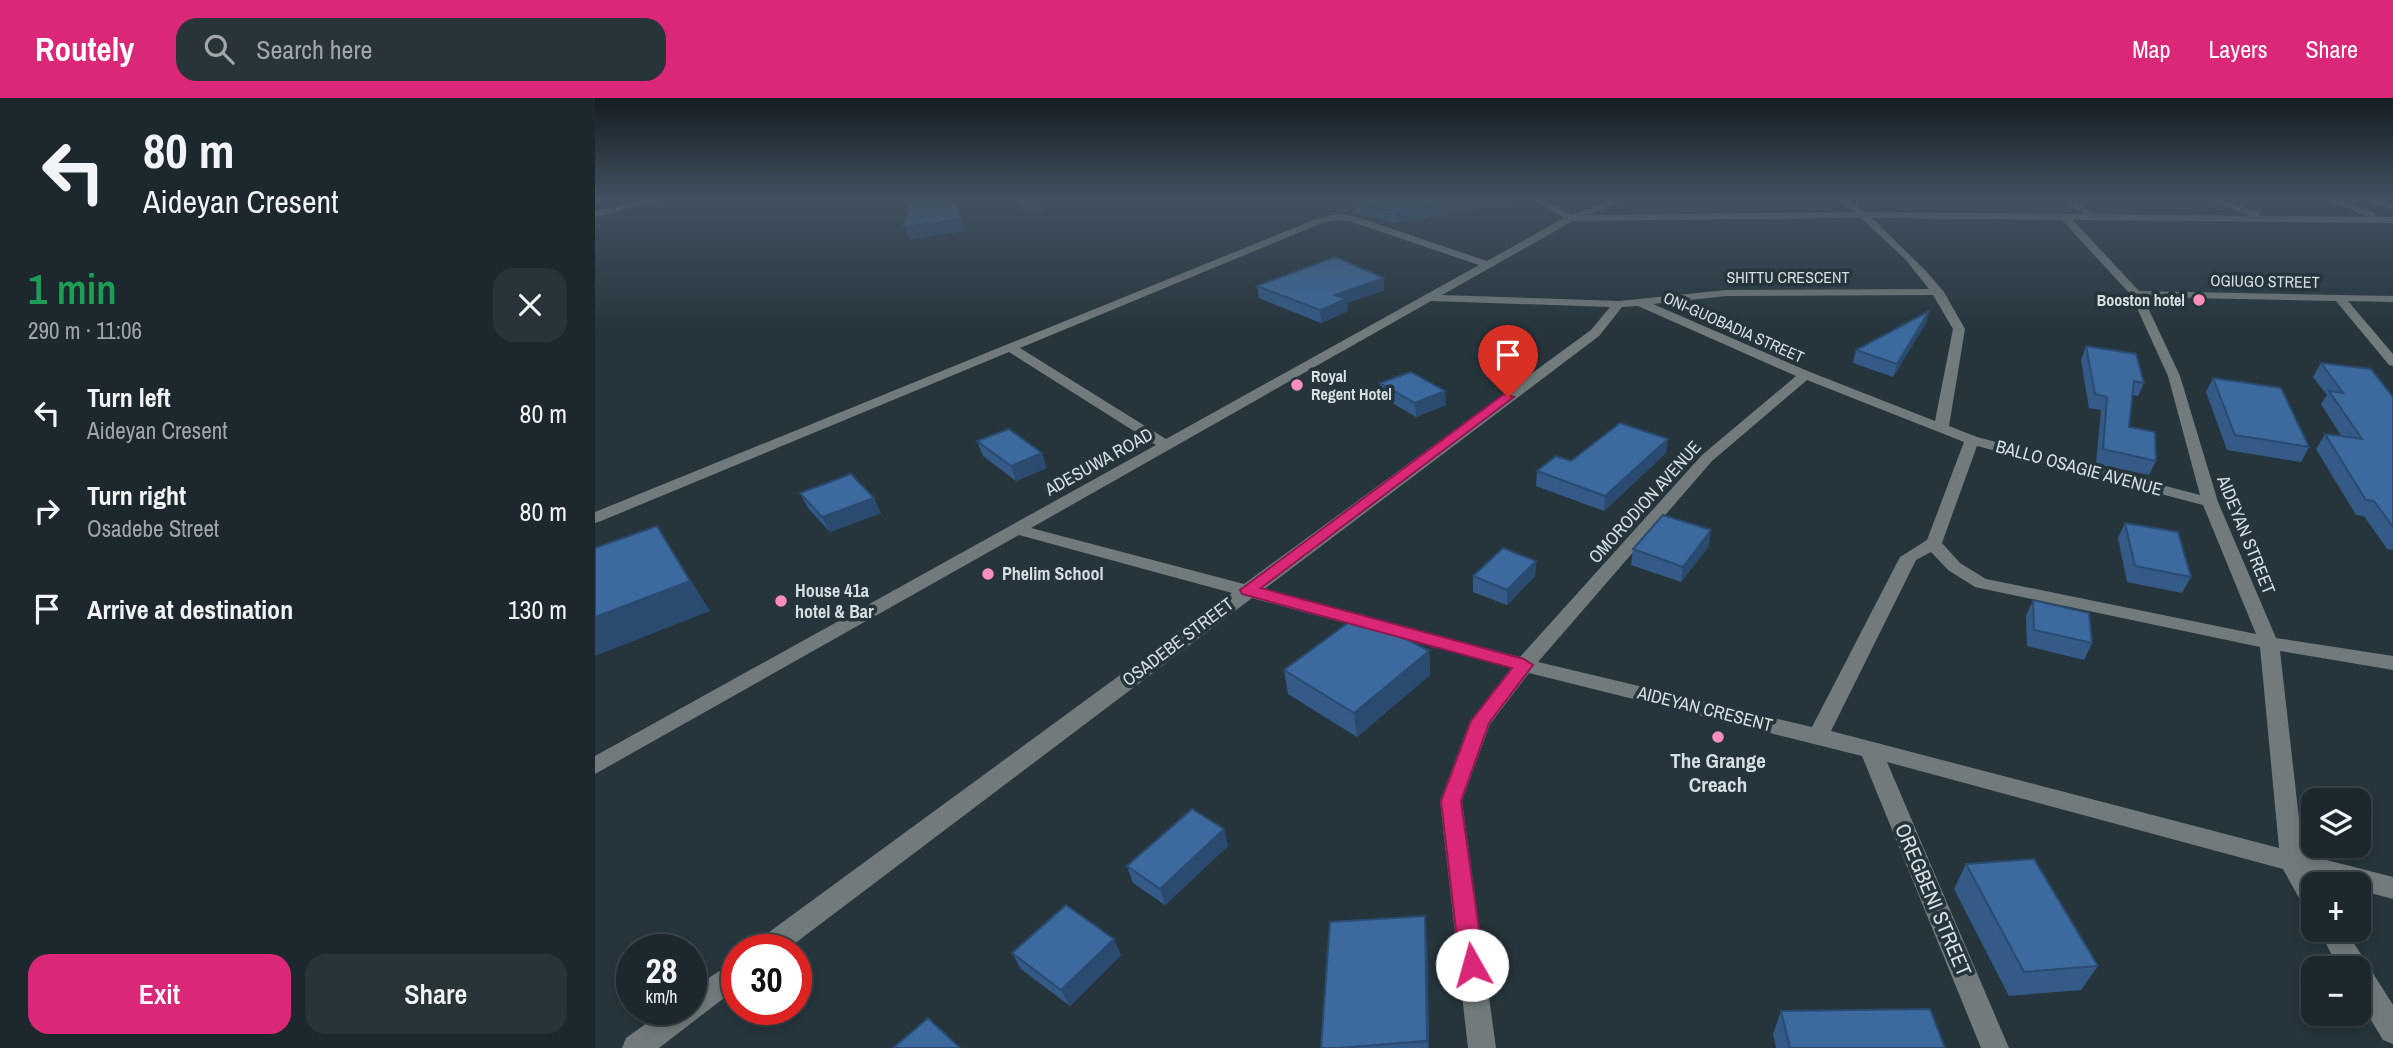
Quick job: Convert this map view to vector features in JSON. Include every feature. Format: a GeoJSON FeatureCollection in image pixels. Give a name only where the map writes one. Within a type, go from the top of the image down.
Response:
{"type":"FeatureCollection","features":[{"type":"Feature","properties":{"kind":"street"},"geometry":{"type":"LineString","coordinates":[[595,518],[1267,243]]}},
{"type":"Feature","properties":{"kind":"street"},"geometry":{"type":"LineString","coordinates":[[1425,243],[1488,265]]}},
{"type":"Feature","properties":{"kind":"street","name":"ADESUWA ROAD"},"geometry":{"type":"LineString","coordinates":[[595,766],[1526,243]]}},
{"type":"Feature","properties":{"kind":"street"},"geometry":{"type":"LineString","coordinates":[[1894,243],[1922,270],[1959,329],[1941,429]]}},
{"type":"Feature","properties":{"kind":"street","name":"AIDEYAN STREET"},"geometry":{"type":"LineString","coordinates":[[2089,243],[2136,294],[2175,376],[2210,502],[2269,643],[2291,862]]}},
{"type":"Feature","properties":{"kind":"street","name":"SHITTU CRESCENT"},"geometry":{"type":"LineString","coordinates":[[1639,302],[1726,293],[1938,292]]}},
{"type":"Feature","properties":{"kind":"street","name":"OGIUGO STREET"},"geometry":{"type":"LineString","coordinates":[[2136,294],[2393,299]]}},
{"type":"Feature","properties":{"kind":"street","name":"ONI-GUOBADIA STREET"},"geometry":{"type":"LineString","coordinates":[[1431,298],[1619,304],[1639,302],[1805,375],[1972,440]]}},
{"type":"Feature","properties":{"kind":"street"},"geometry":{"type":"LineString","coordinates":[[2339,298],[2393,362]]}},
{"type":"Feature","properties":{"kind":"street","name":"OSADEBE STREET"},"geometry":{"type":"LineString","coordinates":[[787,934],[1595,333],[1619,304]]}},
{"type":"Feature","properties":{"kind":"street"},"geometry":{"type":"LineString","coordinates":[[1011,348],[1168,446]]}},
{"type":"Feature","properties":{"kind":"street","name":"OMORODION AVENUE"},"geometry":{"type":"LineString","coordinates":[[1482,1048],[1451,801],[1480,721],[1524,665],[1707,458],[1805,375]]}},
{"type":"Feature","properties":{"kind":"street","name":"BALLO OSAGIE AVENUE"},"geometry":{"type":"LineString","coordinates":[[1934,543],[1972,440],[2210,502]]}},
{"type":"Feature","properties":{"kind":"street","name":"AIDEYAN CRESENT"},"geometry":{"type":"LineString","coordinates":[[1018,530],[1524,665],[1818,736],[2393,888]]}},
{"type":"Feature","properties":{"kind":"street"},"geometry":{"type":"LineString","coordinates":[[1818,736],[1909,557],[1934,543],[1942,557],[1954,568],[1981,583],[2269,643],[2393,663]]}},
{"type":"Feature","properties":{"kind":"street","name":"OREGBENI STREET"},"geometry":{"type":"LineString","coordinates":[[1871,752],[1995,1048]]}},
{"type":"Feature","properties":{"kind":"street"},"geometry":{"type":"LineString","coordinates":[[2291,862],[2301,879]]}},
{"type":"Feature","properties":{"kind":"street"},"geometry":{"type":"LineString","coordinates":[[2371,995],[2393,1030]]}},
{"type":"Feature","properties":{"kind":"street"},"geometry":{"type":"LineString","coordinates":[[636,1048],[667,1025]]}},
{"type":"Feature","properties":{"kind":"building"},"geometry":{"type":"Polygon","coordinates":[[[1335,257],[1384,278],[1335,295],[1347,299],[1320,310],[1257,286],[1335,257]]]}},
{"type":"Feature","properties":{"kind":"building"},"geometry":{"type":"Polygon","coordinates":[[[1929,311],[1897,364],[1856,350],[1929,311]]]}},
{"type":"Feature","properties":{"kind":"building"},"geometry":{"type":"Polygon","coordinates":[[[2086,346],[2136,354],[2144,383],[2134,381],[2129,427],[2155,432],[2156,461],[2103,449],[2107,397],[2095,394],[2086,346]]]}},
{"type":"Feature","properties":{"kind":"building"},"geometry":{"type":"Polygon","coordinates":[[[2321,363],[2371,369],[2393,397],[2393,527],[2374,501],[2366,500],[2325,434],[2362,439],[2329,391],[2343,393],[2321,363]]]}},
{"type":"Feature","properties":{"kind":"building"},"geometry":{"type":"Polygon","coordinates":[[[1411,372],[1445,391],[1415,403],[1380,383],[1411,372]]]}},
{"type":"Feature","properties":{"kind":"building"},"geometry":{"type":"Polygon","coordinates":[[[2213,378],[2281,388],[2309,447],[2235,435],[2213,378]]]}},
{"type":"Feature","properties":{"kind":"building"},"geometry":{"type":"Polygon","coordinates":[[[1620,423],[1668,439],[1605,496],[1537,471],[1556,456],[1571,461],[1620,423]]]}},
{"type":"Feature","properties":{"kind":"building"},"geometry":{"type":"Polygon","coordinates":[[[1009,429],[1042,453],[1011,466],[977,441],[1009,429]]]}},
{"type":"Feature","properties":{"kind":"building"},"geometry":{"type":"Polygon","coordinates":[[[851,474],[874,498],[822,517],[800,493],[851,474]]]}},
{"type":"Feature","properties":{"kind":"building"},"geometry":{"type":"Polygon","coordinates":[[[1663,515],[1711,530],[1683,567],[1633,549],[1663,515]]]}},
{"type":"Feature","properties":{"kind":"building"},"geometry":{"type":"Polygon","coordinates":[[[2125,523],[2178,532],[2191,577],[2135,566],[2125,523]]]}},
{"type":"Feature","properties":{"kind":"building"},"geometry":{"type":"Polygon","coordinates":[[[657,526],[690,581],[595,617],[595,548],[657,526]]]}},
{"type":"Feature","properties":{"kind":"building"},"geometry":{"type":"Polygon","coordinates":[[[1503,548],[1536,561],[1507,590],[1473,576],[1503,548]]]}},
{"type":"Feature","properties":{"kind":"building"},"geometry":{"type":"Polygon","coordinates":[[[2033,600],[2089,613],[2092,643],[2034,630],[2033,600]]]}},
{"type":"Feature","properties":{"kind":"building"},"geometry":{"type":"Polygon","coordinates":[[[1360,614],[1429,651],[1354,713],[1284,670],[1360,614]]]}},
{"type":"Feature","properties":{"kind":"building"},"geometry":{"type":"Polygon","coordinates":[[[1192,809],[1224,829],[1160,889],[1127,866],[1192,809]]]}},
{"type":"Feature","properties":{"kind":"building"},"geometry":{"type":"Polygon","coordinates":[[[2034,859],[2098,966],[2024,972],[1966,864],[2034,859]]]}},
{"type":"Feature","properties":{"kind":"building"},"geometry":{"type":"Polygon","coordinates":[[[1066,905],[1114,939],[1061,990],[1012,953],[1066,905]]]}},
{"type":"Feature","properties":{"kind":"building"},"geometry":{"type":"Polygon","coordinates":[[[1425,916],[1427,1041],[1321,1048],[1330,922],[1425,916]]]}},
{"type":"Feature","properties":{"kind":"building"},"geometry":{"type":"Polygon","coordinates":[[[1930,1009],[1945,1048],[1790,1048],[1781,1011],[1930,1009]]]}},
{"type":"Feature","properties":{"kind":"building"},"geometry":{"type":"Polygon","coordinates":[[[928,1018],[960,1048],[893,1048],[928,1018]]]}},
{"type":"Feature","properties":{"kind":"place","name":"Booston hotel"},"geometry":{"type":"Point","coordinates":[2199,300]}},
{"type":"Feature","properties":{"kind":"place","name":"Royal Regent Hotel"},"geometry":{"type":"Point","coordinates":[1297,385]}},
{"type":"Feature","properties":{"kind":"place","name":"Phelim School"},"geometry":{"type":"Point","coordinates":[988,574]}},
{"type":"Feature","properties":{"kind":"place","name":"House 41a hotel & Bar"},"geometry":{"type":"Point","coordinates":[781,601]}},
{"type":"Feature","properties":{"kind":"place","name":"The Grange Creach"},"geometry":{"type":"Point","coordinates":[1718,737]}},
{"type":"Feature","properties":{"kind":"route"},"geometry":{"type":"LineString","coordinates":[[1472,965],[1451,801],[1480,721],[1524,665],[1248,590],[1508,397]]}}]}
